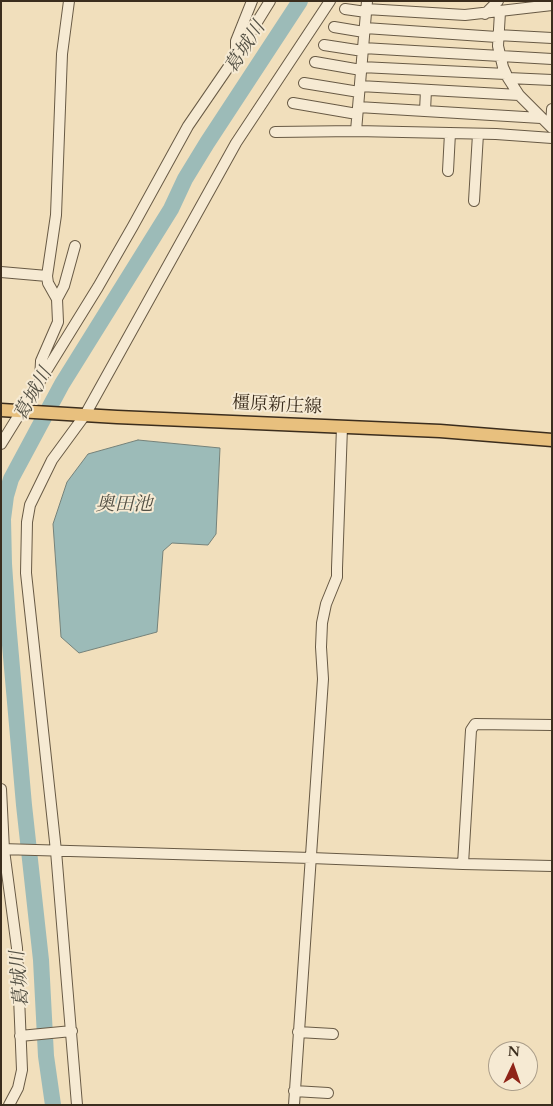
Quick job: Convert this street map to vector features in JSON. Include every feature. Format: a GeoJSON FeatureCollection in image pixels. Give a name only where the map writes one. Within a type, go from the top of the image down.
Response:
{"type":"FeatureCollection","features":[{"type":"Feature","properties":{"kind":"main road","name":"橿原新庄線"},"geometry":{"type":"LineString","coordinates":[[1,410],[440,431],[552,440]]}},
{"type":"Feature","properties":{"kind":"street"},"geometry":{"type":"LineString","coordinates":[[40,382],[41,361],[58,322],[57,300],[48,283],[47,276],[56,215],[62,54],[70,1]]}},
{"type":"Feature","properties":{"kind":"street"},"geometry":{"type":"LineString","coordinates":[[236,56],[236,41],[252,1]]}},
{"type":"Feature","properties":{"kind":"street"},"geometry":{"type":"LineString","coordinates":[[1,444],[25,411],[40,382],[133,226],[188,126],[236,56],[270,1]]}},
{"type":"Feature","properties":{"kind":"street"},"geometry":{"type":"LineString","coordinates":[[78,1103],[69,1032],[54,851],[26,573],[26,522],[30,505],[52,460],[236,143],[330,1]]}},
{"type":"Feature","properties":{"kind":"street"},"geometry":{"type":"LineString","coordinates":[[345,10],[368,5],[465,15],[485,14],[496,5],[552,5]]}},
{"type":"Feature","properties":{"kind":"street"},"geometry":{"type":"LineString","coordinates":[[356,131],[364,30],[368,5]]}},
{"type":"Feature","properties":{"kind":"street"},"geometry":{"type":"LineString","coordinates":[[496,5],[500,56],[507,76],[519,95],[548,118],[551,128]]}},
{"type":"Feature","properties":{"kind":"street"},"geometry":{"type":"LineString","coordinates":[[334,28],[552,38]]}},
{"type":"Feature","properties":{"kind":"street"},"geometry":{"type":"LineString","coordinates":[[324,46],[552,59]]}},
{"type":"Feature","properties":{"kind":"street"},"geometry":{"type":"LineString","coordinates":[[440,71],[441,52]]}},
{"type":"Feature","properties":{"kind":"street"},"geometry":{"type":"LineString","coordinates":[[315,62],[361,68],[440,71],[552,80]]}},
{"type":"Feature","properties":{"kind":"street"},"geometry":{"type":"LineString","coordinates":[[304,83],[359,89],[426,90],[519,95]]}},
{"type":"Feature","properties":{"kind":"street"},"geometry":{"type":"LineString","coordinates":[[424,111],[426,90]]}},
{"type":"Feature","properties":{"kind":"street"},"geometry":{"type":"LineString","coordinates":[[293,102],[357,111],[424,111],[548,118]]}},
{"type":"Feature","properties":{"kind":"street"},"geometry":{"type":"LineString","coordinates":[[548,118],[552,109]]}},
{"type":"Feature","properties":{"kind":"street"},"geometry":{"type":"LineString","coordinates":[[275,132],[450,133],[552,138]]}},
{"type":"Feature","properties":{"kind":"street"},"geometry":{"type":"LineString","coordinates":[[448,171],[450,133]]}},
{"type":"Feature","properties":{"kind":"street"},"geometry":{"type":"LineString","coordinates":[[474,201],[478,134]]}},
{"type":"Feature","properties":{"kind":"street"},"geometry":{"type":"LineString","coordinates":[[57,300],[64,286],[76,246]]}},
{"type":"Feature","properties":{"kind":"street"},"geometry":{"type":"LineString","coordinates":[[1,272],[47,276]]}},
{"type":"Feature","properties":{"kind":"street"},"geometry":{"type":"LineString","coordinates":[[294,1105],[323,678],[321,639],[326,604],[336,577],[337,568],[342,427]]}},
{"type":"Feature","properties":{"kind":"street"},"geometry":{"type":"LineString","coordinates":[[463,864],[470,730],[475,724],[552,726]]}},
{"type":"Feature","properties":{"kind":"street"},"geometry":{"type":"LineString","coordinates":[[1,789],[5,850],[17,948],[24,1036],[22,1070],[18,1088],[11,1104]]}},
{"type":"Feature","properties":{"kind":"street"},"geometry":{"type":"LineString","coordinates":[[5,850],[552,866]]}},
{"type":"Feature","properties":{"kind":"street"},"geometry":{"type":"LineString","coordinates":[[24,1036],[69,1032]]}},
{"type":"Feature","properties":{"kind":"street"},"geometry":{"type":"LineString","coordinates":[[298,1032],[333,1034]]}},
{"type":"Feature","properties":{"kind":"street"},"geometry":{"type":"LineString","coordinates":[[294,1091],[328,1094]]}},
{"type":"Feature","properties":{"kind":"water","name":"奥田池"},"geometry":{"type":"Polygon","coordinates":[[[138,440],[220,448],[216,534],[208,545],[172,543],[163,551],[157,632],[79,653],[61,637],[53,524],[67,482],[88,454],[138,440]]]}},
{"type":"Feature","properties":{"kind":"waterway","name":"葛城川"},"geometry":{"type":"LineString","coordinates":[[53,1105],[46,1056],[41,960],[24,805],[8,622],[3,519],[6,496],[11,479],[62,384],[171,209],[185,179],[207,143],[300,1]]}}]}
